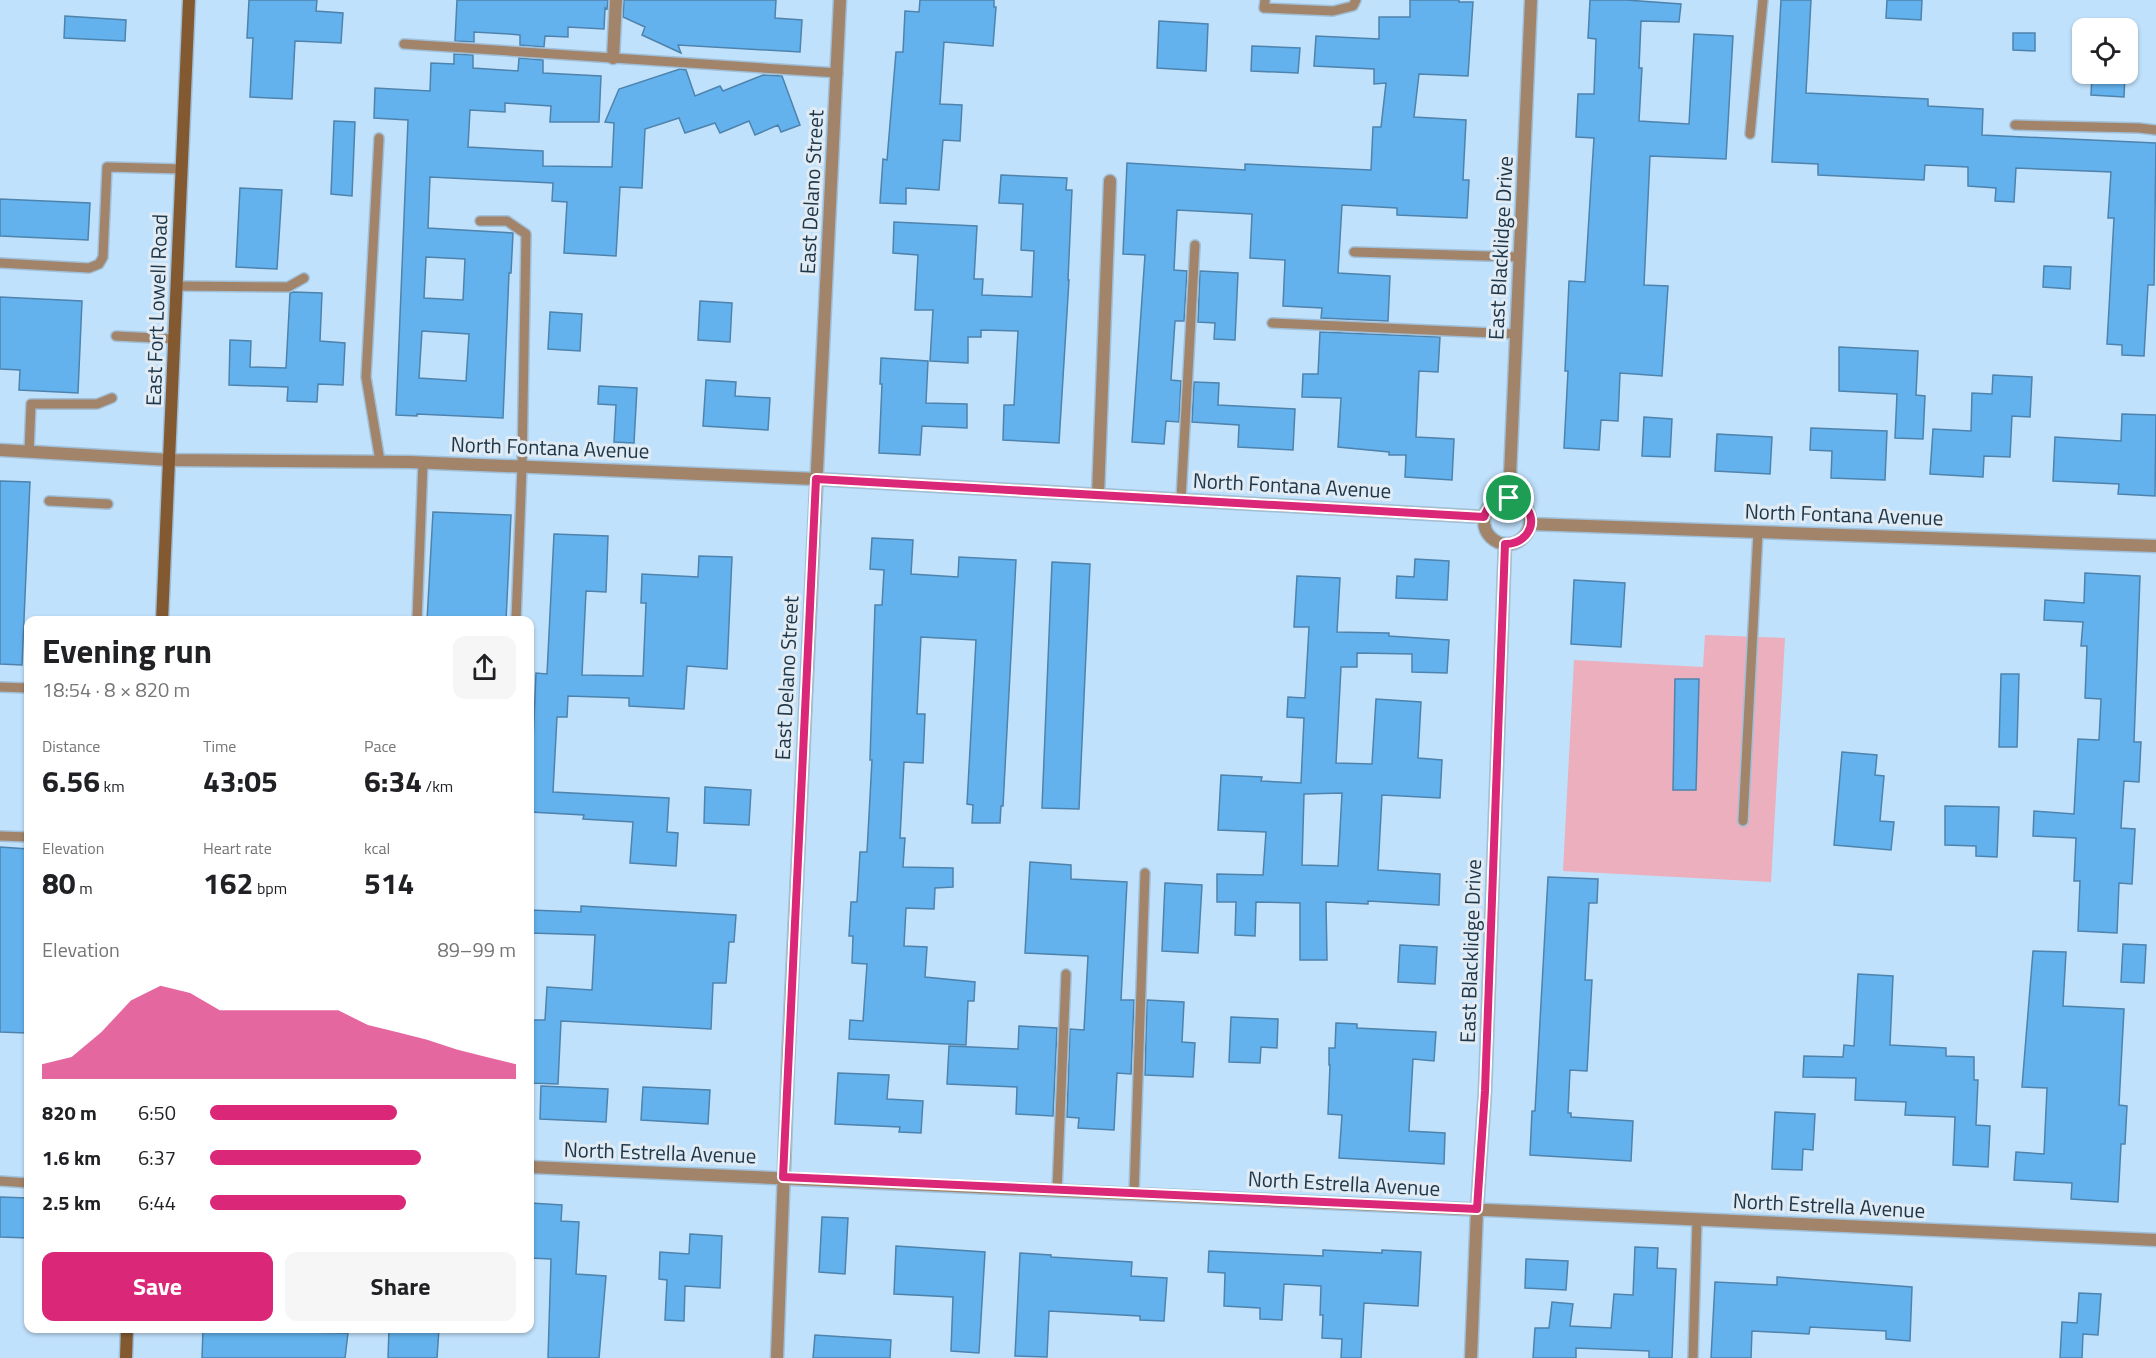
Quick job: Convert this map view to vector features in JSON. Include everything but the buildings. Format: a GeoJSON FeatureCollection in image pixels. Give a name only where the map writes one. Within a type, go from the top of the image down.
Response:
{"type":"FeatureCollection","features":[{"type":"Feature","properties":{"kind":"main road","name":"East Fort Lowell Road"},"geometry":{"type":"LineString","coordinates":[[162,616],[189,0]]}},
{"type":"Feature","properties":{"kind":"main road"},"geometry":{"type":"LineString","coordinates":[[126,1358],[127,1333]]}},
{"type":"Feature","properties":{"kind":"street"},"geometry":{"type":"LineString","coordinates":[[613,58],[616,0]]}},
{"type":"Feature","properties":{"kind":"street","name":"East Delano Street"},"geometry":{"type":"LineString","coordinates":[[777,1358],[783,1177],[840,0]]}},
{"type":"Feature","properties":{"kind":"street","name":"East Blacklidge Drive"},"geometry":{"type":"LineString","coordinates":[[1509,498],[1531,0]]}},
{"type":"Feature","properties":{"kind":"street"},"geometry":{"type":"LineString","coordinates":[[1098,495],[1110,181]]}},
{"type":"Feature","properties":{"kind":"street","name":"North Fontana Avenue"},"geometry":{"type":"LineString","coordinates":[[0,450],[170,460],[423,462],[816,479],[1484,517]]}},
{"type":"Feature","properties":{"kind":"street"},"geometry":{"type":"LineString","coordinates":[[1509,498],[1524,504],[1530,516],[1530,524],[1527,534],[1519,542],[1505,544],[1490,538],[1484,525],[1484,517],[1487,509],[1495,500],[1509,498]]}},
{"type":"Feature","properties":{"kind":"street","name":"North Fontana Avenue"},"geometry":{"type":"LineString","coordinates":[[1530,524],[2156,546]]}},
{"type":"Feature","properties":{"kind":"street","name":"East Blacklidge Drive"},"geometry":{"type":"LineString","coordinates":[[1471,1358],[1477,1209],[1485,1091],[1505,544]]}},
{"type":"Feature","properties":{"kind":"street","name":"North Estrella Avenue"},"geometry":{"type":"LineString","coordinates":[[534,1167],[2156,1240]]}},
{"type":"Feature","properties":{"kind":"lane"},"geometry":{"type":"LineString","coordinates":[[1265,0],[1264,8],[1333,11],[1353,6],[1356,0]]}},
{"type":"Feature","properties":{"kind":"lane"},"geometry":{"type":"LineString","coordinates":[[1750,134],[1763,0]]}},
{"type":"Feature","properties":{"kind":"lane"},"geometry":{"type":"LineString","coordinates":[[404,44],[838,73]]}},
{"type":"Feature","properties":{"kind":"lane"},"geometry":{"type":"LineString","coordinates":[[2015,125],[2156,130]]}},
{"type":"Feature","properties":{"kind":"lane"},"geometry":{"type":"LineString","coordinates":[[379,138],[366,377],[380,461]]}},
{"type":"Feature","properties":{"kind":"lane"},"geometry":{"type":"LineString","coordinates":[[0,263],[89,268],[99,264],[103,257],[106,167],[182,169]]}},
{"type":"Feature","properties":{"kind":"lane"},"geometry":{"type":"LineString","coordinates":[[480,221],[507,221],[526,234],[522,467],[516,616]]}},
{"type":"Feature","properties":{"kind":"lane"},"geometry":{"type":"LineString","coordinates":[[1181,500],[1195,245]]}},
{"type":"Feature","properties":{"kind":"lane"},"geometry":{"type":"LineString","coordinates":[[1354,252],[1520,257]]}},
{"type":"Feature","properties":{"kind":"lane"},"geometry":{"type":"LineString","coordinates":[[178,286],[288,287],[304,278]]}},
{"type":"Feature","properties":{"kind":"lane"},"geometry":{"type":"LineString","coordinates":[[1272,323],[1516,334]]}},
{"type":"Feature","properties":{"kind":"lane"},"geometry":{"type":"LineString","coordinates":[[116,336],[175,339]]}},
{"type":"Feature","properties":{"kind":"lane"},"geometry":{"type":"LineString","coordinates":[[29,452],[31,404],[97,404],[112,398]]}},
{"type":"Feature","properties":{"kind":"lane"},"geometry":{"type":"LineString","coordinates":[[417,616],[423,462]]}},
{"type":"Feature","properties":{"kind":"lane"},"geometry":{"type":"LineString","coordinates":[[49,501],[108,504]]}},
{"type":"Feature","properties":{"kind":"lane"},"geometry":{"type":"LineString","coordinates":[[1743,821],[1758,532]]}},
{"type":"Feature","properties":{"kind":"lane"},"geometry":{"type":"LineString","coordinates":[[0,687],[24,688]]}},
{"type":"Feature","properties":{"kind":"lane"},"geometry":{"type":"LineString","coordinates":[[0,836],[24,837]]}},
{"type":"Feature","properties":{"kind":"lane"},"geometry":{"type":"LineString","coordinates":[[1134,1194],[1145,873]]}},
{"type":"Feature","properties":{"kind":"lane"},"geometry":{"type":"LineString","coordinates":[[1056,1190],[1066,974]]}},
{"type":"Feature","properties":{"kind":"lane"},"geometry":{"type":"LineString","coordinates":[[0,1181],[24,1183]]}},
{"type":"Feature","properties":{"kind":"lane"},"geometry":{"type":"LineString","coordinates":[[1693,1358],[1697,1219]]}},
{"type":"Feature","properties":{"kind":"shaded area"},"geometry":{"type":"Polygon","coordinates":[[[1705,635],[1785,638],[1771,882],[1563,871],[1574,660],[1703,667],[1705,635]]]}},
{"type":"Feature","properties":{"kind":"route"},"geometry":{"type":"LineString","coordinates":[[816,479],[1484,517],[1487,509],[1495,500],[1509,498],[1518,500],[1527,508],[1530,526],[1527,534],[1519,542],[1505,544],[1485,1091],[1477,1209],[783,1177],[816,479]]}}]}
